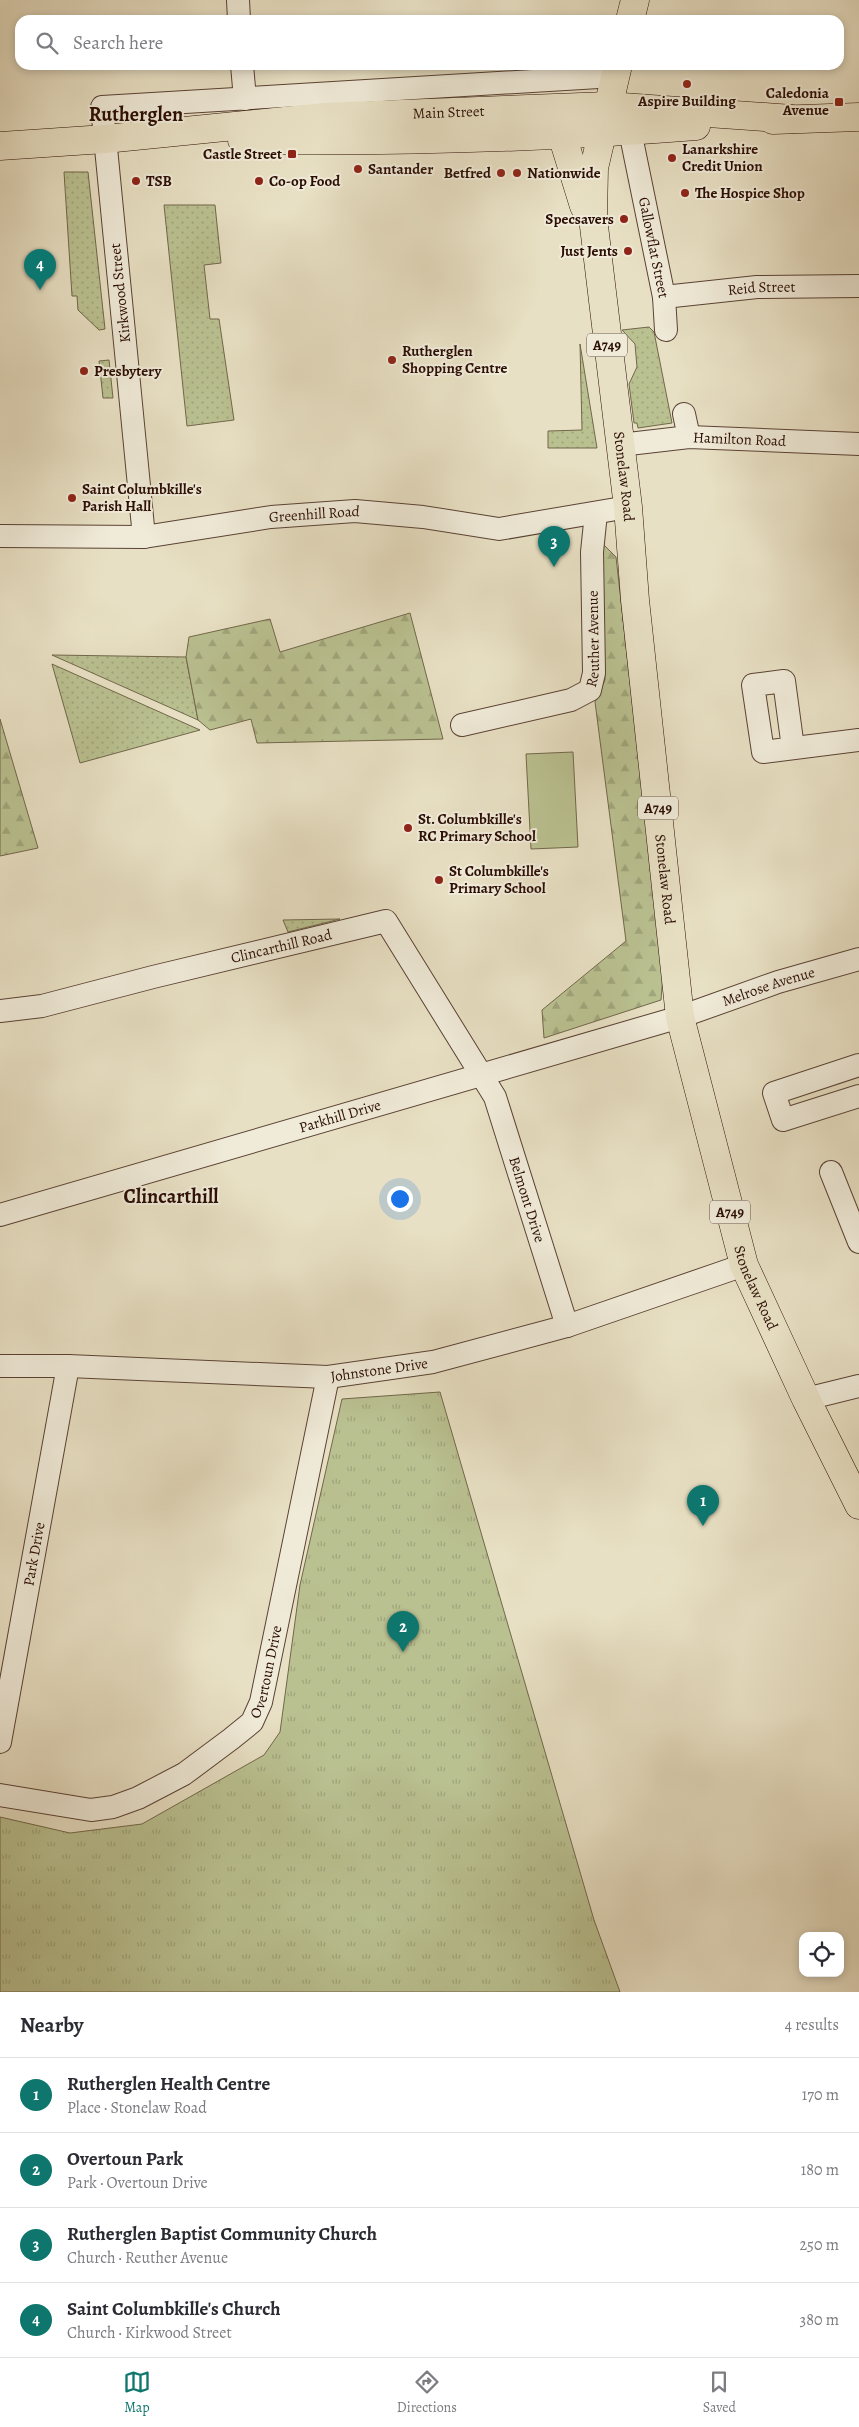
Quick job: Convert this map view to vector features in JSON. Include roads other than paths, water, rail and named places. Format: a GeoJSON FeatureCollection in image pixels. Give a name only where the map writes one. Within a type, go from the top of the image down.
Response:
{"type":"FeatureCollection","features":[{"type":"Feature","properties":{"kind":"main road"},"geometry":{"type":"LineString","coordinates":[[631,15],[635,0]]}},
{"type":"Feature","properties":{"kind":"main road","name":"A749"},"geometry":{"type":"LineString","coordinates":[[601,133],[617,70]]}},
{"type":"Feature","properties":{"kind":"main road","name":"Main Street"},"geometry":{"type":"LineString","coordinates":[[0,146],[105,139],[324,117],[608,106],[792,119]]}},
{"type":"Feature","properties":{"kind":"main road","name":"Main Street"},"geometry":{"type":"LineString","coordinates":[[105,139],[356,142],[562,135],[792,119],[859,117]]}},
{"type":"Feature","properties":{"kind":"main road","name":"Stonelaw Road"},"geometry":{"type":"LineString","coordinates":[[601,133],[592,186],[595,246],[628,507],[636,610],[680,1017],[744,1265],[806,1399],[859,1505]]}},
{"type":"Feature","properties":{"kind":"main road","name":"A749"},"geometry":{"type":"LineString","coordinates":[[562,135],[575,170],[595,246]]}},
{"type":"Feature","properties":{"kind":"street"},"geometry":{"type":"LineString","coordinates":[[238,0],[239,15]]}},
{"type":"Feature","properties":{"kind":"street"},"geometry":{"type":"LineString","coordinates":[[242,70],[245,99]]}},
{"type":"Feature","properties":{"kind":"street","name":"Main Street"},"geometry":{"type":"LineString","coordinates":[[105,139],[102,107],[245,99],[617,70]]}},
{"type":"Feature","properties":{"kind":"street","name":"Gallowflat Street"},"geometry":{"type":"LineString","coordinates":[[630,131],[639,164],[664,297],[666,330]]}},
{"type":"Feature","properties":{"kind":"street","name":"Kirkwood Street"},"geometry":{"type":"LineString","coordinates":[[105,139],[144,537]]}},
{"type":"Feature","properties":{"kind":"street","name":"Reid Street"},"geometry":{"type":"LineString","coordinates":[[664,297],[757,287],[859,286]]}},
{"type":"Feature","properties":{"kind":"street"},"geometry":{"type":"LineString","coordinates":[[684,414],[689,437]]}},
{"type":"Feature","properties":{"kind":"street","name":"Hamilton Road"},"geometry":{"type":"LineString","coordinates":[[620,445],[689,437],[859,444]]}},
{"type":"Feature","properties":{"kind":"street","name":"Greenhill Road"},"geometry":{"type":"LineString","coordinates":[[0,536],[144,537],[270,517],[355,511],[423,517],[499,529],[628,507]]}},
{"type":"Feature","properties":{"kind":"street","name":"Reuther Avenue"},"geometry":{"type":"LineString","coordinates":[[462,725],[571,700],[590,690],[594,673],[592,552],[596,513]]}},
{"type":"Feature","properties":{"kind":"street"},"geometry":{"type":"LineString","coordinates":[[793,748],[859,740]]}},
{"type":"Feature","properties":{"kind":"street","name":"Clincarthill Road"},"geometry":{"type":"LineString","coordinates":[[0,1011],[42,1006],[153,976],[386,921],[483,1075]]}},
{"type":"Feature","properties":{"kind":"street","name":"Melrose Avenue"},"geometry":{"type":"LineString","coordinates":[[680,1017],[778,982],[859,960]]}},
{"type":"Feature","properties":{"kind":"street","name":"Parkhill Drive"},"geometry":{"type":"LineString","coordinates":[[0,1215],[680,1017]]}},
{"type":"Feature","properties":{"kind":"street"},"geometry":{"type":"LineString","coordinates":[[859,1065],[774,1093],[783,1120],[859,1096]]}},
{"type":"Feature","properties":{"kind":"street","name":"Belmont Drive"},"geometry":{"type":"LineString","coordinates":[[483,1075],[495,1097],[566,1326]]}},
{"type":"Feature","properties":{"kind":"street"},"geometry":{"type":"LineString","coordinates":[[831,1172],[851,1202],[859,1242]]}},
{"type":"Feature","properties":{"kind":"street","name":"Johnstone Drive"},"geometry":{"type":"LineString","coordinates":[[0,1366],[68,1366],[328,1377],[433,1362],[566,1326],[744,1265]]}},
{"type":"Feature","properties":{"kind":"street","name":"Park Drive"},"geometry":{"type":"LineString","coordinates":[[0,1742],[68,1366]]}},
{"type":"Feature","properties":{"kind":"street","name":"Overtoun Drive"},"geometry":{"type":"LineString","coordinates":[[0,1795],[67,1808],[92,1810],[114,1807],[138,1798],[184,1774],[252,1722],[261,1702],[328,1377]]}},
{"type":"Feature","properties":{"kind":"street"},"geometry":{"type":"LineString","coordinates":[[806,1399],[859,1386]]}},
{"type":"Feature","properties":{"kind":"place","name":"Aspire Building"},"geometry":{"type":"Point","coordinates":[687,84]}},
{"type":"Feature","properties":{"kind":"place","name":"Caledonia Avenue"},"geometry":{"type":"Point","coordinates":[839,102]}},
{"type":"Feature","properties":{"kind":"place","name":"Castle Street"},"geometry":{"type":"Point","coordinates":[292,154]}},
{"type":"Feature","properties":{"kind":"place","name":"Lanarkshire Credit Union"},"geometry":{"type":"Point","coordinates":[672,158]}},
{"type":"Feature","properties":{"kind":"place","name":"Santander"},"geometry":{"type":"Point","coordinates":[358,169]}},
{"type":"Feature","properties":{"kind":"place","name":"Betfred"},"geometry":{"type":"Point","coordinates":[501,173]}},
{"type":"Feature","properties":{"kind":"place","name":"Nationwide"},"geometry":{"type":"Point","coordinates":[517,173]}},
{"type":"Feature","properties":{"kind":"place","name":"TSB"},"geometry":{"type":"Point","coordinates":[136,181]}},
{"type":"Feature","properties":{"kind":"place","name":"Co-op Food"},"geometry":{"type":"Point","coordinates":[259,181]}},
{"type":"Feature","properties":{"kind":"place","name":"The Hospice Shop"},"geometry":{"type":"Point","coordinates":[685,193]}},
{"type":"Feature","properties":{"kind":"place","name":"Specsavers"},"geometry":{"type":"Point","coordinates":[624,219]}},
{"type":"Feature","properties":{"kind":"place","name":"Just Jents"},"geometry":{"type":"Point","coordinates":[628,251]}},
{"type":"Feature","properties":{"kind":"place","name":"Saint Columbkille's Church"},"geometry":{"type":"Point","coordinates":[40,290]}},
{"type":"Feature","properties":{"kind":"place","name":"Rutherglen Shopping Centre"},"geometry":{"type":"Point","coordinates":[392,360]}},
{"type":"Feature","properties":{"kind":"place","name":"Presbytery"},"geometry":{"type":"Point","coordinates":[84,371]}},
{"type":"Feature","properties":{"kind":"place","name":"Saint Columbkille's Parish Hall"},"geometry":{"type":"Point","coordinates":[72,498]}},
{"type":"Feature","properties":{"kind":"place","name":"Rutherglen Baptist Community Church"},"geometry":{"type":"Point","coordinates":[554,567]}},
{"type":"Feature","properties":{"kind":"place","name":"St. Columbkille's RC Primary School"},"geometry":{"type":"Point","coordinates":[408,828]}},
{"type":"Feature","properties":{"kind":"place","name":"St Columbkille's Primary School"},"geometry":{"type":"Point","coordinates":[439,880]}},
{"type":"Feature","properties":{"kind":"place","name":"Rutherglen Health Centre"},"geometry":{"type":"Point","coordinates":[703,1526]}},
{"type":"Feature","properties":{"kind":"place","name":"Overtoun Park"},"geometry":{"type":"Point","coordinates":[403,1652]}},
{"type":"Feature","properties":{"kind":"district","name":"Rutherglen"},"geometry":{"type":"Point","coordinates":[136,114]}},
{"type":"Feature","properties":{"kind":"district","name":"Clincarthill"},"geometry":{"type":"Point","coordinates":[171,1196]}}]}
